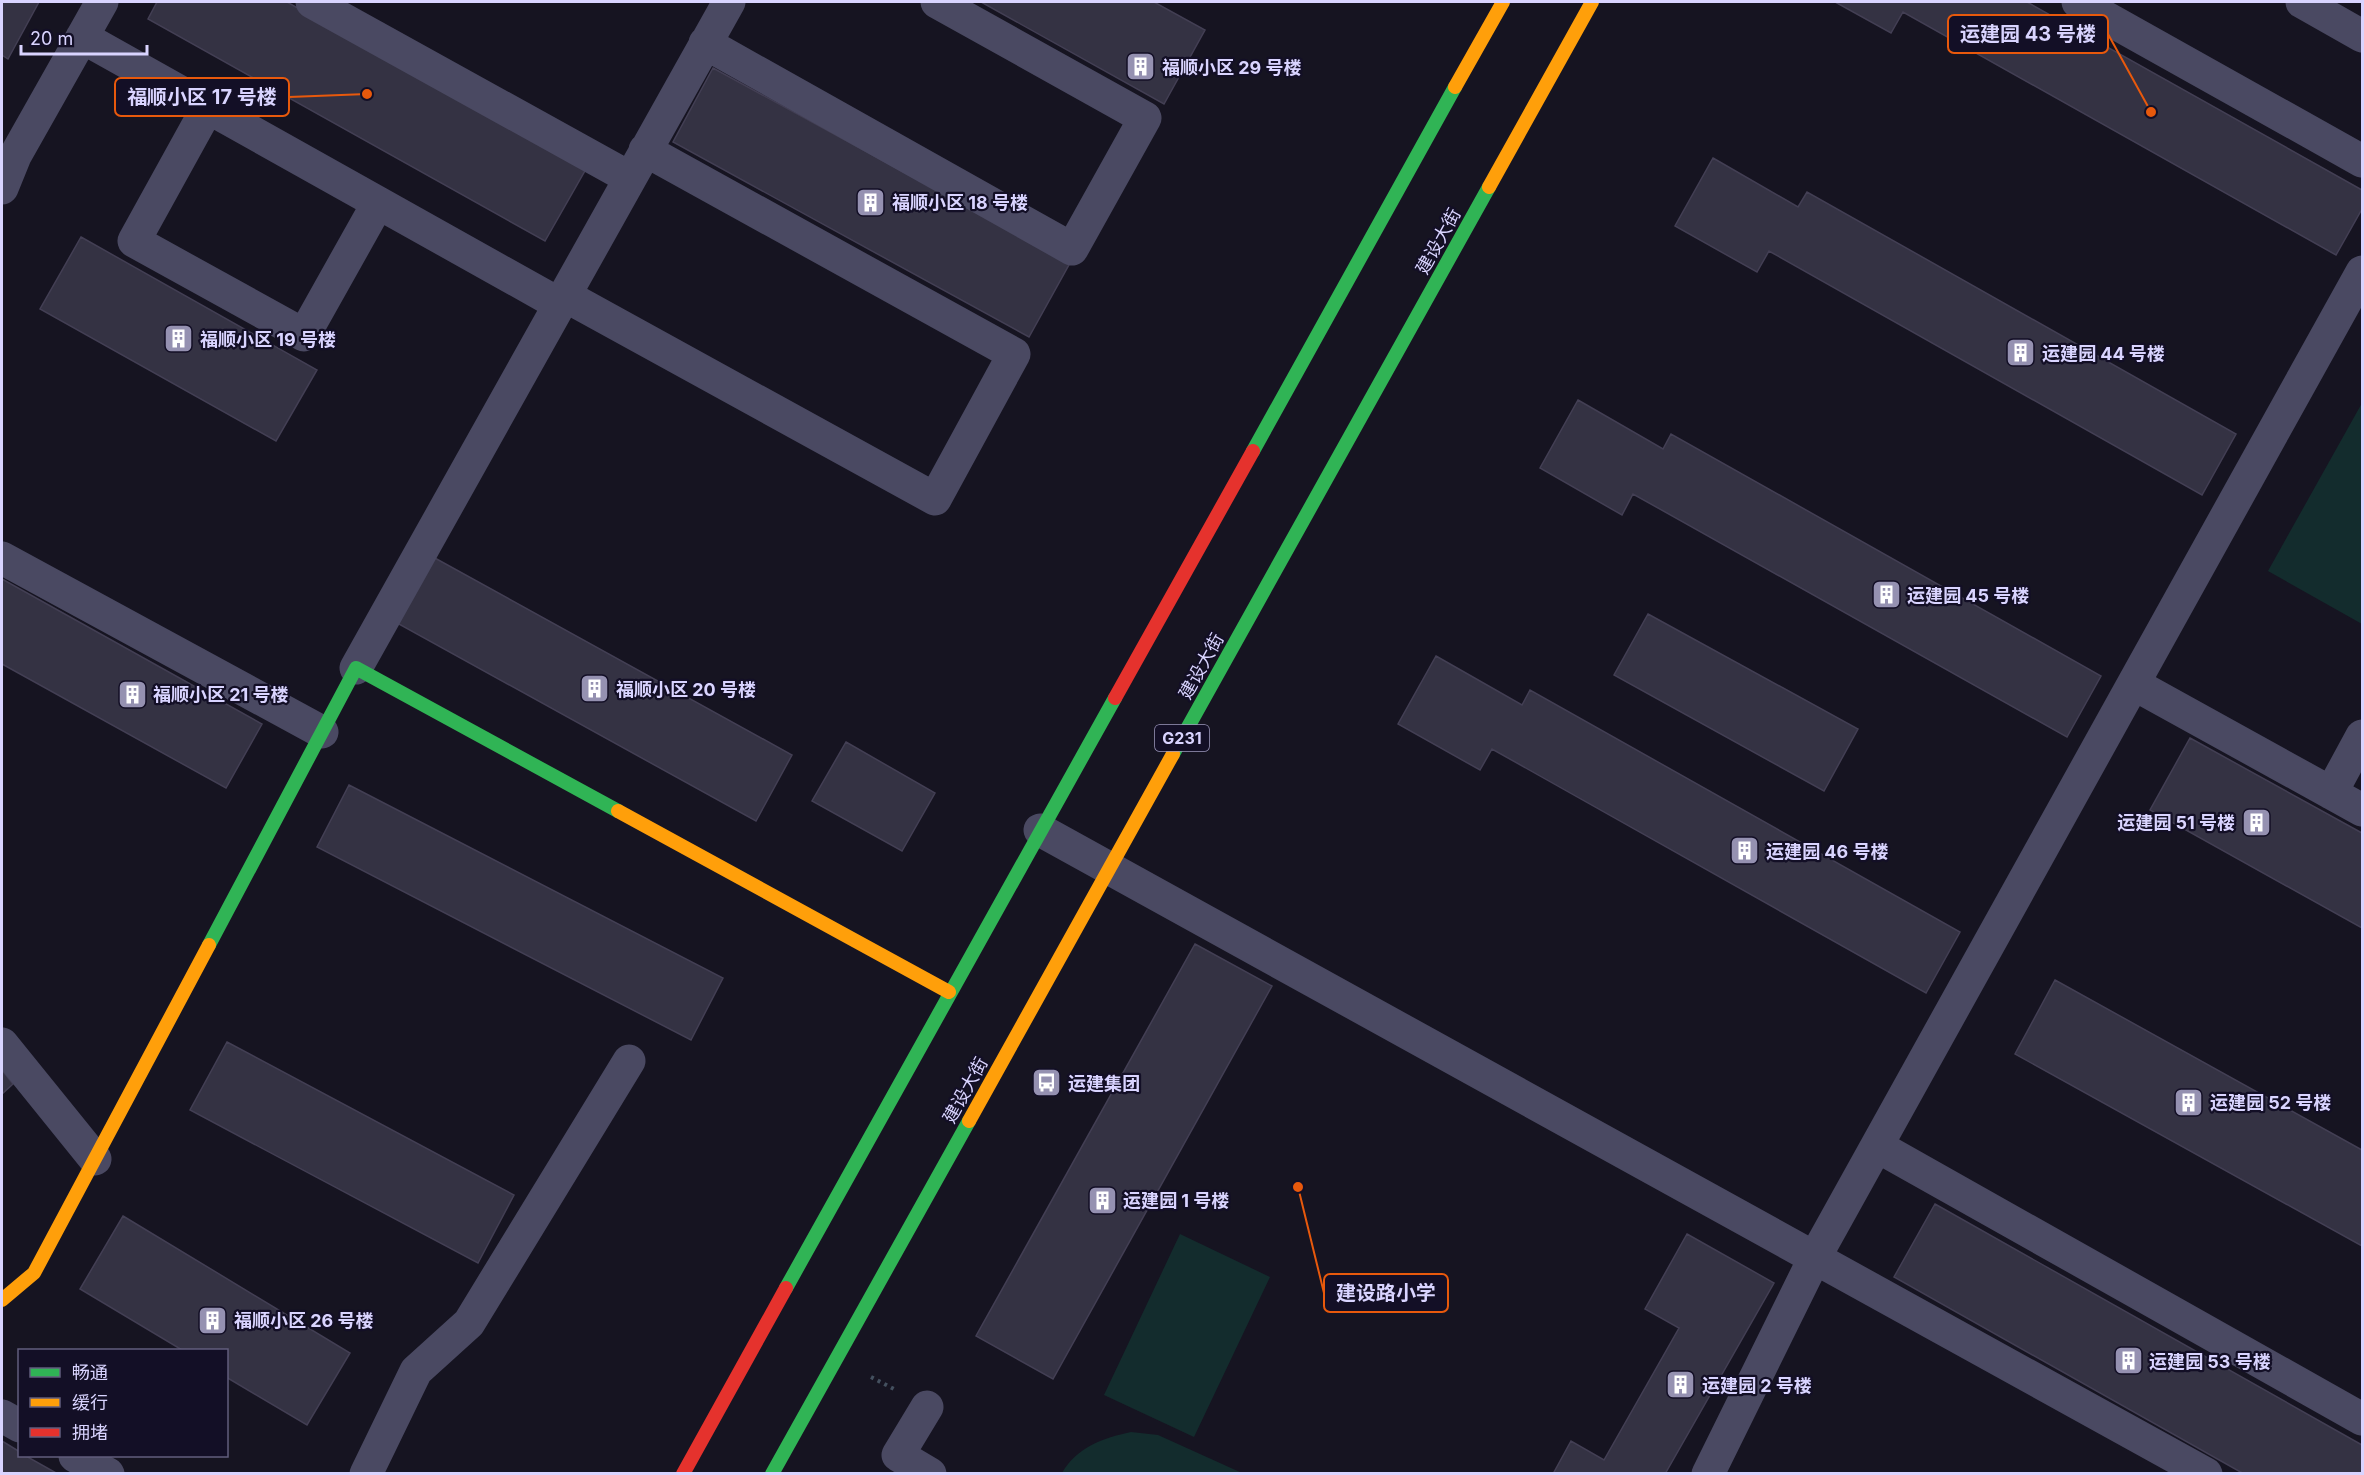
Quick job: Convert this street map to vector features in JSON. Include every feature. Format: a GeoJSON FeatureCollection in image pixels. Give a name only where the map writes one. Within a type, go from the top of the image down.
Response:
{"type":"FeatureCollection","features":[{"type":"Feature","properties":{"kind":"main road"},"geometry":{"type":"LineString","coordinates":[[683,1473],[949,992],[1503,2]]}},
{"type":"Feature","properties":{"kind":"main road","name":"建设大街"},"geometry":{"type":"LineString","coordinates":[[772,1473],[1109,868],[1584,3]]}},
{"type":"Feature","properties":{"kind":"main road"},"geometry":{"type":"LineString","coordinates":[[2,1300],[34,1274],[356,668],[949,992]]}},
{"type":"Feature","properties":{"kind":"street"},"geometry":{"type":"LineString","coordinates":[[2,188],[15,156],[102,2]]}},
{"type":"Feature","properties":{"kind":"street"},"geometry":{"type":"LineString","coordinates":[[82,37],[378,203],[935,499],[1014,354],[312,2]]}},
{"type":"Feature","properties":{"kind":"street"},"geometry":{"type":"LineString","coordinates":[[356,668],[638,164],[712,15],[1072,249],[1145,118],[937,2]]}},
{"type":"Feature","properties":{"kind":"street"},"geometry":{"type":"LineString","coordinates":[[2078,2],[2362,161]]}},
{"type":"Feature","properties":{"kind":"street"},"geometry":{"type":"LineString","coordinates":[[2302,2],[2362,36]]}},
{"type":"Feature","properties":{"kind":"street"},"geometry":{"type":"LineString","coordinates":[[208,107],[134,241],[304,335],[378,203]]}},
{"type":"Feature","properties":{"kind":"street"},"geometry":{"type":"LineString","coordinates":[[1708,1473],[1815,1257],[2362,272]]}},
{"type":"Feature","properties":{"kind":"street"},"geometry":{"type":"LineString","coordinates":[[2,558],[322,732]]}},
{"type":"Feature","properties":{"kind":"street"},"geometry":{"type":"LineString","coordinates":[[2134,684],[2362,810]]}},
{"type":"Feature","properties":{"kind":"street"},"geometry":{"type":"LineString","coordinates":[[2331,793],[2362,736]]}},
{"type":"Feature","properties":{"kind":"street"},"geometry":{"type":"LineString","coordinates":[[1040,830],[2206,1473]]}},
{"type":"Feature","properties":{"kind":"street"},"geometry":{"type":"LineString","coordinates":[[2,1044],[95,1159]]}},
{"type":"Feature","properties":{"kind":"street"},"geometry":{"type":"LineString","coordinates":[[366,1473],[416,1371],[469,1323],[629,1061]]}},
{"type":"Feature","properties":{"kind":"street"},"geometry":{"type":"LineString","coordinates":[[1876,1146],[2362,1419]]}},
{"type":"Feature","properties":{"kind":"street"},"geometry":{"type":"LineString","coordinates":[[927,1407],[898,1455],[930,1473]]}},
{"type":"Feature","properties":{"kind":"street"},"geometry":{"type":"LineString","coordinates":[[2,1416],[18,1425]]}},
{"type":"Feature","properties":{"kind":"street"},"geometry":{"type":"LineString","coordinates":[[79,1457],[108,1473]]}},
{"type":"Feature","properties":{"kind":"green space"},"geometry":{"type":"Polygon","coordinates":[[[2362,403],[2362,624],[2268,571],[2362,403]]]}},
{"type":"Feature","properties":{"kind":"green space"},"geometry":{"type":"Polygon","coordinates":[[[1180,1234],[1270,1277],[1194,1437],[1104,1395],[1180,1234]]]}},
{"type":"Feature","properties":{"kind":"green space"},"geometry":{"type":"Polygon","coordinates":[[[1131,1432],[1158,1435],[1242,1473],[1062,1473],[1075,1456],[1083,1450],[1111,1437],[1131,1432]]]}},
{"type":"Feature","properties":{"kind":"building"},"geometry":{"type":"Polygon","coordinates":[[[2,2],[39,2],[8,59],[2,55],[2,2]]]}},
{"type":"Feature","properties":{"kind":"building"},"geometry":{"type":"Polygon","coordinates":[[[157,2],[287,2],[586,169],[545,241],[148,19],[157,2]]]}},
{"type":"Feature","properties":{"kind":"building","name":"福顺小区 29 号楼"},"geometry":{"type":"Polygon","coordinates":[[[981,2],[1154,2],[1205,30],[1164,104],[981,2]]]}},
{"type":"Feature","properties":{"kind":"building"},"geometry":{"type":"Polygon","coordinates":[[[1835,2],[2027,2],[2362,190],[2362,209],[2336,255],[1903,12],[1891,33],[1835,2]]]}},
{"type":"Feature","properties":{"kind":"building","name":"福顺小区 18 号楼"},"geometry":{"type":"Polygon","coordinates":[[[713,68],[1070,263],[1029,337],[673,142],[713,68]]]}},
{"type":"Feature","properties":{"kind":"building","name":"运建园 44 号楼"},"geometry":{"type":"Polygon","coordinates":[[[1713,158],[1798,207],[1807,192],[2236,434],[2202,495],[1769,251],[1757,272],[1675,226],[1713,158]]]}},
{"type":"Feature","properties":{"kind":"building","name":"福顺小区 19 号楼"},"geometry":{"type":"Polygon","coordinates":[[[81,237],[317,370],[276,441],[40,309],[81,237]]]}},
{"type":"Feature","properties":{"kind":"building","name":"运建园 45 号楼"},"geometry":{"type":"Polygon","coordinates":[[[1578,400],[1663,449],[1671,434],[2101,676],[2067,737],[1633,494],[1622,515],[1540,468],[1578,400]]]}},
{"type":"Feature","properties":{"kind":"building","name":"福顺小区 20 号楼"},"geometry":{"type":"Polygon","coordinates":[[[433,557],[792,755],[756,821],[397,623],[433,557]]]}},
{"type":"Feature","properties":{"kind":"building","name":"福顺小区 21 号楼"},"geometry":{"type":"Polygon","coordinates":[[[2,579],[262,724],[226,788],[2,664],[2,579]]]}},
{"type":"Feature","properties":{"kind":"building"},"geometry":{"type":"Polygon","coordinates":[[[1648,614],[1858,729],[1824,791],[1614,675],[1648,614]]]}},
{"type":"Feature","properties":{"kind":"building","name":"运建园 46 号楼"},"geometry":{"type":"Polygon","coordinates":[[[1436,656],[1522,705],[1530,690],[1960,932],[1926,993],[1492,749],[1480,770],[1398,724],[1436,656]]]}},
{"type":"Feature","properties":{"kind":"building","name":"运建园 51 号楼"},"geometry":{"type":"Polygon","coordinates":[[[2190,738],[2362,833],[2362,928],[2150,810],[2190,738]]]}},
{"type":"Feature","properties":{"kind":"building"},"geometry":{"type":"Polygon","coordinates":[[[846,742],[935,793],[902,851],[812,801],[846,742]]]}},
{"type":"Feature","properties":{"kind":"building"},"geometry":{"type":"Polygon","coordinates":[[[349,785],[723,978],[691,1040],[317,847],[349,785]]]}},
{"type":"Feature","properties":{"kind":"building","name":"运建园 1 号楼"},"geometry":{"type":"Polygon","coordinates":[[[1195,944],[1272,986],[1053,1379],[976,1336],[1195,944]]]}},
{"type":"Feature","properties":{"kind":"building","name":"运建园 52 号楼"},"geometry":{"type":"Polygon","coordinates":[[[2055,980],[2362,1150],[2362,1246],[2015,1054],[2055,980]]]}},
{"type":"Feature","properties":{"kind":"building"},"geometry":{"type":"Polygon","coordinates":[[[227,1042],[514,1195],[478,1263],[190,1110],[227,1042]]]}},
{"type":"Feature","properties":{"kind":"building"},"geometry":{"type":"Polygon","coordinates":[[[2,1070],[13,1084],[2,1094],[2,1070]]]}},
{"type":"Feature","properties":{"kind":"building","name":"运建园 53 号楼"},"geometry":{"type":"Polygon","coordinates":[[[1935,1204],[2362,1445],[2362,1474],[2244,1474],[1894,1277],[1935,1204]]]}},
{"type":"Feature","properties":{"kind":"building","name":"福顺小区 26 号楼"},"geometry":{"type":"Polygon","coordinates":[[[123,1216],[350,1353],[307,1425],[228,1378],[228,1349],[180,1349],[80,1289],[123,1216]]]}},
{"type":"Feature","properties":{"kind":"building","name":"运建园 2 号楼"},"geometry":{"type":"Polygon","coordinates":[[[1687,1234],[1774,1283],[1665,1474],[1553,1474],[1571,1441],[1604,1460],[1679,1328],[1645,1309],[1687,1234]]]}},
{"type":"Feature","properties":{"kind":"building"},"geometry":{"type":"Polygon","coordinates":[[[2,1441],[18,1451],[18,1457],[28,1457],[58,1474],[2,1474],[2,1441]]]}},
{"type":"Feature","properties":{"kind":"traffic: fast"},"geometry":{"type":"LineString","coordinates":[[1253,451],[1455,87]]}},
{"type":"Feature","properties":{"kind":"traffic: fast"},"geometry":{"type":"LineString","coordinates":[[1173,754],[1489,187]]}},
{"type":"Feature","properties":{"kind":"traffic: fast"},"geometry":{"type":"LineString","coordinates":[[209,945],[356,668],[618,811]]}},
{"type":"Feature","properties":{"kind":"traffic: fast"},"geometry":{"type":"LineString","coordinates":[[786,1288],[1115,698]]}},
{"type":"Feature","properties":{"kind":"traffic: fast"},"geometry":{"type":"LineString","coordinates":[[772,1474],[969,1121]]}},
{"type":"Feature","properties":{"kind":"traffic: slow"},"geometry":{"type":"LineString","coordinates":[[1455,87],[1503,2]]}},
{"type":"Feature","properties":{"kind":"traffic: slow"},"geometry":{"type":"LineString","coordinates":[[1489,187],[1592,2]]}},
{"type":"Feature","properties":{"kind":"traffic: slow"},"geometry":{"type":"LineString","coordinates":[[969,1121],[1173,754]]}},
{"type":"Feature","properties":{"kind":"traffic: slow"},"geometry":{"type":"LineString","coordinates":[[618,811],[949,992]]}},
{"type":"Feature","properties":{"kind":"traffic: slow"},"geometry":{"type":"LineString","coordinates":[[2,1300],[34,1273],[209,945]]}},
{"type":"Feature","properties":{"kind":"traffic: jam"},"geometry":{"type":"LineString","coordinates":[[1115,698],[1253,451]]}},
{"type":"Feature","properties":{"kind":"traffic: jam"},"geometry":{"type":"LineString","coordinates":[[683,1474],[786,1288]]}},
{"type":"Feature","properties":{"kind":"place","name":"福顺小区 29 号楼"},"geometry":{"type":"Point","coordinates":[1141,67]}},
{"type":"Feature","properties":{"kind":"place","name":"福顺小区 17 号楼"},"geometry":{"type":"Point","coordinates":[367,94]}},
{"type":"Feature","properties":{"kind":"place","name":"运建园 43 号楼"},"geometry":{"type":"Point","coordinates":[2151,112]}},
{"type":"Feature","properties":{"kind":"place","name":"福顺小区 18 号楼"},"geometry":{"type":"Point","coordinates":[871,202]}},
{"type":"Feature","properties":{"kind":"place","name":"福顺小区 19 号楼"},"geometry":{"type":"Point","coordinates":[179,339]}},
{"type":"Feature","properties":{"kind":"place","name":"运建园 44 号楼"},"geometry":{"type":"Point","coordinates":[2021,353]}},
{"type":"Feature","properties":{"kind":"place","name":"运建园 45 号楼"},"geometry":{"type":"Point","coordinates":[1886,595]}},
{"type":"Feature","properties":{"kind":"place","name":"福顺小区 20 号楼"},"geometry":{"type":"Point","coordinates":[595,689]}},
{"type":"Feature","properties":{"kind":"place","name":"福顺小区 21 号楼"},"geometry":{"type":"Point","coordinates":[132,694]}},
{"type":"Feature","properties":{"kind":"place","name":"运建园 51 号楼"},"geometry":{"type":"Point","coordinates":[2256,822]}},
{"type":"Feature","properties":{"kind":"place","name":"运建园 46 号楼"},"geometry":{"type":"Point","coordinates":[1745,851]}},
{"type":"Feature","properties":{"kind":"place","name":"运建集团"},"geometry":{"type":"Point","coordinates":[1047,1083]}},
{"type":"Feature","properties":{"kind":"place","name":"运建园 52 号楼"},"geometry":{"type":"Point","coordinates":[2189,1102]}},
{"type":"Feature","properties":{"kind":"place","name":"建设路小学"},"geometry":{"type":"Point","coordinates":[1298,1187]}},
{"type":"Feature","properties":{"kind":"place","name":"运建园 1 号楼"},"geometry":{"type":"Point","coordinates":[1102,1200]}},
{"type":"Feature","properties":{"kind":"place","name":"福顺小区 26 号楼"},"geometry":{"type":"Point","coordinates":[213,1320]}},
{"type":"Feature","properties":{"kind":"place","name":"运建园 53 号楼"},"geometry":{"type":"Point","coordinates":[2128,1361]}},
{"type":"Feature","properties":{"kind":"place","name":"运建园 2 号楼"},"geometry":{"type":"Point","coordinates":[1681,1385]}}]}
